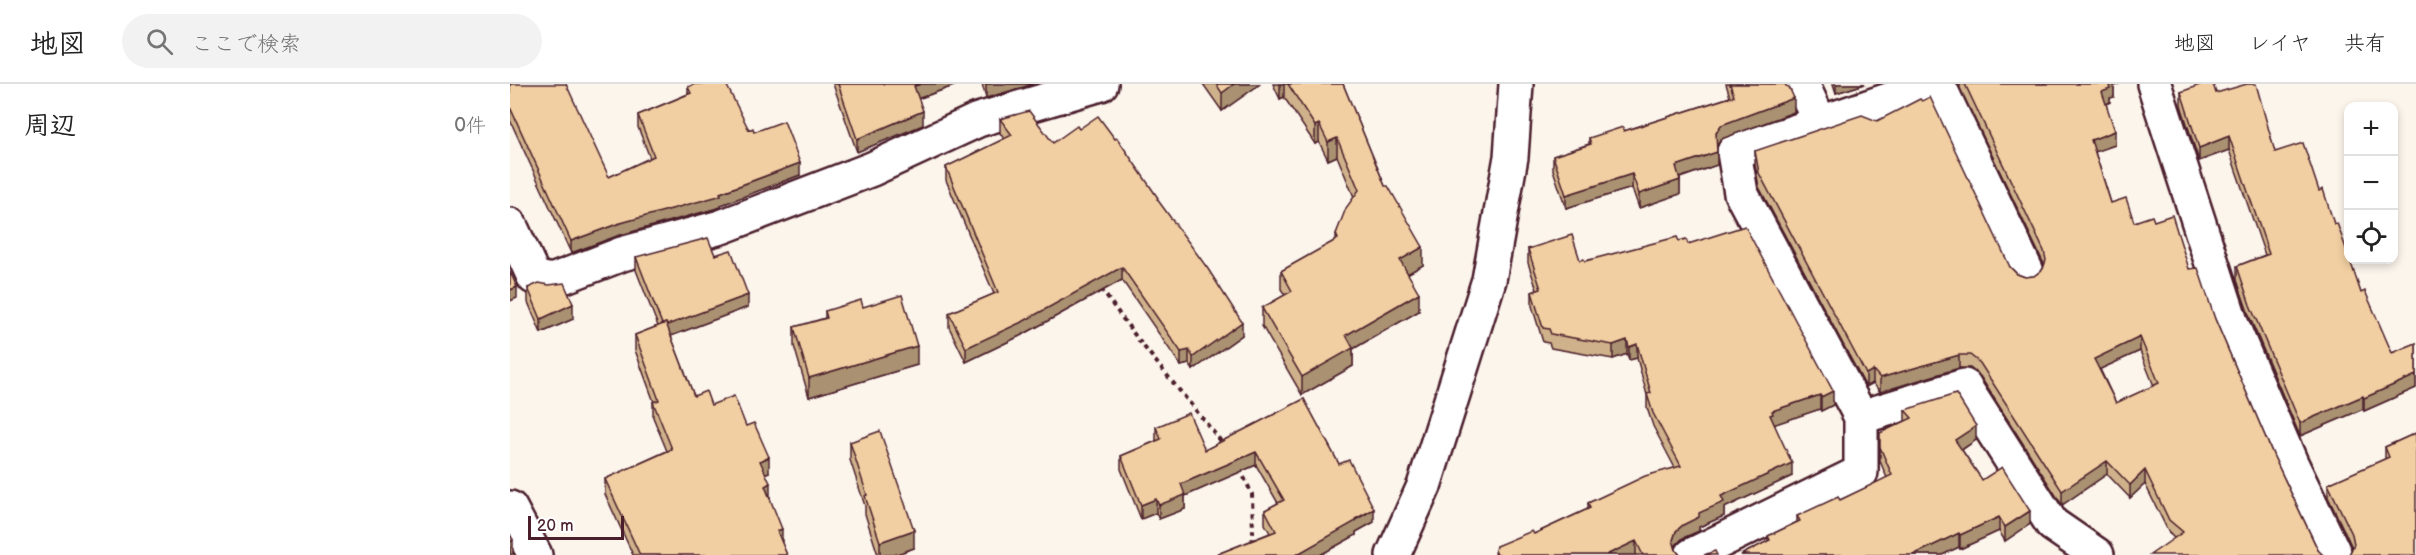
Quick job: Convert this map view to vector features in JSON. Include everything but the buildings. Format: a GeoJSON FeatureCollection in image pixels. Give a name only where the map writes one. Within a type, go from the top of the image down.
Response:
{"type":"FeatureCollection","features":[{"type":"Feature","properties":{"kind":"street"},"geometry":{"type":"LineString","coordinates":[[510,225],[534,277],[552,280],[622,254],[721,227],[872,169],[978,120],[1101,84]]}},
{"type":"Feature","properties":{"kind":"street"},"geometry":{"type":"LineString","coordinates":[[1393,555],[1424,486],[1489,280],[1511,157],[1516,84]]}},
{"type":"Feature","properties":{"kind":"street"},"geometry":{"type":"LineString","coordinates":[[1802,84],[1820,123]]}},
{"type":"Feature","properties":{"kind":"street"},"geometry":{"type":"LineString","coordinates":[[1692,555],[1861,472],[1862,417],[1741,193],[1734,152],[1937,84],[2027,272]]}},
{"type":"Feature","properties":{"kind":"street"},"geometry":{"type":"LineString","coordinates":[[2154,84],[2232,325],[2291,463],[2335,555]]}},
{"type":"Feature","properties":{"kind":"street"},"geometry":{"type":"LineString","coordinates":[[1862,417],[1964,386],[2052,524],[2097,555]]}},
{"type":"Feature","properties":{"kind":"street"},"geometry":{"type":"LineString","coordinates":[[510,508],[535,555]]}},
{"type":"Feature","properties":{"kind":"path"},"geometry":{"type":"LineString","coordinates":[[1098,285],[1140,342],[1226,448]]}},
{"type":"Feature","properties":{"kind":"path"},"geometry":{"type":"LineString","coordinates":[[1238,466],[1252,494],[1251,555]]}}]}
